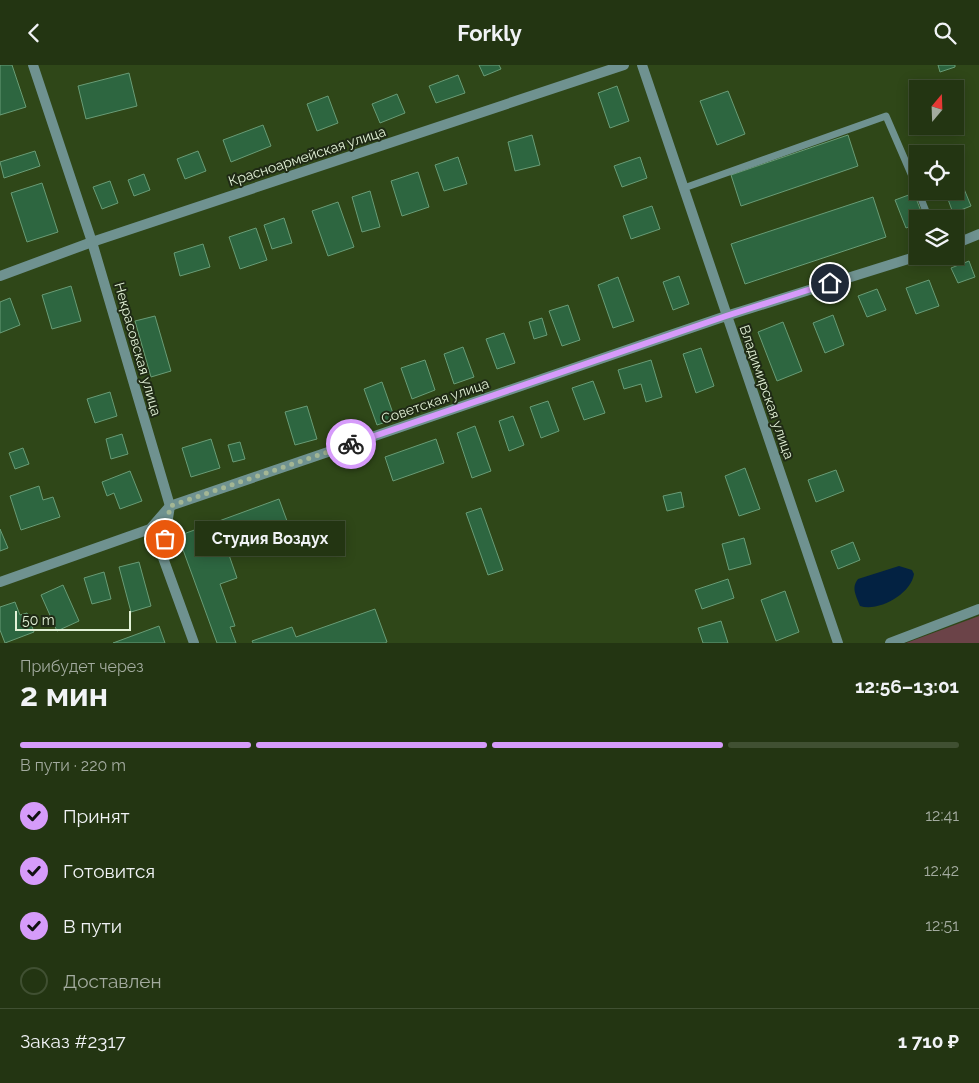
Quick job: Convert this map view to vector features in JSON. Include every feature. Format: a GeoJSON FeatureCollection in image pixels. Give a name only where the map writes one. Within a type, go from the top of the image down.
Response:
{"type":"FeatureCollection","features":[{"type":"Feature","properties":{"kind":"street","name":"Некрасовская улица"},"geometry":{"type":"LineString","coordinates":[[33,65],[92,242],[170,506],[162,555],[194,643]]}},
{"type":"Feature","properties":{"kind":"street","name":"Красноармейская улица"},"geometry":{"type":"LineString","coordinates":[[0,276],[92,242],[624,65]]}},
{"type":"Feature","properties":{"kind":"street","name":"Владимирская улица"},"geometry":{"type":"LineString","coordinates":[[642,65],[838,643]]}},
{"type":"Feature","properties":{"kind":"street"},"geometry":{"type":"LineString","coordinates":[[964,240],[979,235]]}},
{"type":"Feature","properties":{"kind":"street","name":"Советская улица"},"geometry":{"type":"LineString","coordinates":[[170,506],[726,316],[909,259]]}},
{"type":"Feature","properties":{"kind":"street"},"geometry":{"type":"LineString","coordinates":[[0,582],[150,529],[170,506]]}},
{"type":"Feature","properties":{"kind":"street"},"geometry":{"type":"LineString","coordinates":[[890,643],[979,609]]}},
{"type":"Feature","properties":{"kind":"lane"},"geometry":{"type":"LineString","coordinates":[[684,188],[886,116],[909,170]]}},
{"type":"Feature","properties":{"kind":"shaded area"},"geometry":{"type":"Polygon","coordinates":[[[979,616],[979,643],[906,643],[979,616]]]}},
{"type":"Feature","properties":{"kind":"water"},"geometry":{"type":"Polygon","coordinates":[[[899,566],[912,570],[914,574],[907,588],[885,604],[868,607],[860,606],[855,589],[858,579],[899,566]]]}},
{"type":"Feature","properties":{"kind":"building"},"geometry":{"type":"Polygon","coordinates":[[[0,65],[12,65],[26,107],[0,115],[0,65]]]}},
{"type":"Feature","properties":{"kind":"building"},"geometry":{"type":"Polygon","coordinates":[[[479,65],[499,65],[501,69],[484,76],[479,65]]]}},
{"type":"Feature","properties":{"kind":"building"},"geometry":{"type":"Polygon","coordinates":[[[938,65],[955,65],[955,67],[940,72],[938,65]]]}},
{"type":"Feature","properties":{"kind":"building"},"geometry":{"type":"Polygon","coordinates":[[[129,73],[137,106],[86,119],[78,86],[129,73]]]}},
{"type":"Feature","properties":{"kind":"building"},"geometry":{"type":"Polygon","coordinates":[[[458,75],[465,93],[436,103],[429,86],[458,75]]]}},
{"type":"Feature","properties":{"kind":"building"},"geometry":{"type":"Polygon","coordinates":[[[617,86],[629,121],[610,128],[598,93],[617,86]]]}},
{"type":"Feature","properties":{"kind":"building"},"geometry":{"type":"Polygon","coordinates":[[[728,91],[745,134],[717,145],[700,101],[728,91]]]}},
{"type":"Feature","properties":{"kind":"building"},"geometry":{"type":"Polygon","coordinates":[[[397,94],[405,113],[380,123],[372,104],[397,94]]]}},
{"type":"Feature","properties":{"kind":"building"},"geometry":{"type":"Polygon","coordinates":[[[328,96],[338,123],[317,131],[307,104],[328,96]]]}},
{"type":"Feature","properties":{"kind":"building"},"geometry":{"type":"Polygon","coordinates":[[[263,125],[271,146],[231,162],[223,140],[263,125]]]}},
{"type":"Feature","properties":{"kind":"building"},"geometry":{"type":"Polygon","coordinates":[[[532,135],[540,165],[515,171],[508,142],[532,135]]]}},
{"type":"Feature","properties":{"kind":"building"},"geometry":{"type":"Polygon","coordinates":[[[848,135],[858,166],[741,206],[731,175],[848,135]]]}},
{"type":"Feature","properties":{"kind":"building"},"geometry":{"type":"Polygon","coordinates":[[[35,151],[40,166],[4,178],[0,162],[35,151]]]}},
{"type":"Feature","properties":{"kind":"building"},"geometry":{"type":"Polygon","coordinates":[[[198,151],[206,171],[185,179],[177,159],[198,151]]]}},
{"type":"Feature","properties":{"kind":"building"},"geometry":{"type":"Polygon","coordinates":[[[458,157],[467,184],[444,191],[435,165],[458,157]]]}},
{"type":"Feature","properties":{"kind":"building"},"geometry":{"type":"Polygon","coordinates":[[[640,157],[647,178],[622,187],[614,166],[640,157]]]}},
{"type":"Feature","properties":{"kind":"building"},"geometry":{"type":"Polygon","coordinates":[[[418,172],[429,207],[402,216],[391,181],[418,172]]]}},
{"type":"Feature","properties":{"kind":"building"},"geometry":{"type":"Polygon","coordinates":[[[144,174],[150,190],[134,196],[128,180],[144,174]]]}},
{"type":"Feature","properties":{"kind":"building"},"geometry":{"type":"Polygon","coordinates":[[[110,181],[118,203],[102,209],[93,187],[110,181]]]}},
{"type":"Feature","properties":{"kind":"building"},"geometry":{"type":"Polygon","coordinates":[[[42,183],[58,232],[27,242],[11,193],[42,183]]]}},
{"type":"Feature","properties":{"kind":"building"},"geometry":{"type":"Polygon","coordinates":[[[964,189],[971,206],[961,210],[952,210],[948,200],[964,200],[964,189]]]}},
{"type":"Feature","properties":{"kind":"building"},"geometry":{"type":"Polygon","coordinates":[[[370,191],[380,227],[362,232],[352,197],[370,191]]]}},
{"type":"Feature","properties":{"kind":"building"},"geometry":{"type":"Polygon","coordinates":[[[909,195],[909,200],[917,200],[921,210],[909,210],[909,227],[906,228],[895,200],[909,195]]]}},
{"type":"Feature","properties":{"kind":"building"},"geometry":{"type":"Polygon","coordinates":[[[873,197],[886,237],[745,284],[731,244],[873,197]]]}},
{"type":"Feature","properties":{"kind":"building"},"geometry":{"type":"Polygon","coordinates":[[[338,202],[354,247],[328,256],[312,211],[338,202]]]}},
{"type":"Feature","properties":{"kind":"building"},"geometry":{"type":"Polygon","coordinates":[[[652,206],[660,229],[631,239],[623,216],[652,206]]]}},
{"type":"Feature","properties":{"kind":"building"},"geometry":{"type":"Polygon","coordinates":[[[284,218],[292,243],[272,249],[264,225],[284,218]]]}},
{"type":"Feature","properties":{"kind":"building"},"geometry":{"type":"Polygon","coordinates":[[[256,228],[267,260],[240,269],[229,237],[256,228]]]}},
{"type":"Feature","properties":{"kind":"building"},"geometry":{"type":"Polygon","coordinates":[[[203,244],[210,267],[180,276],[174,253],[203,244]]]}},
{"type":"Feature","properties":{"kind":"building"},"geometry":{"type":"Polygon","coordinates":[[[969,261],[975,277],[958,283],[951,268],[964,265],[964,263],[969,261]]]}},
{"type":"Feature","properties":{"kind":"building"},"geometry":{"type":"Polygon","coordinates":[[[679,276],[689,304],[673,310],[663,282],[679,276]]]}},
{"type":"Feature","properties":{"kind":"building"},"geometry":{"type":"Polygon","coordinates":[[[618,277],[634,321],[613,328],[598,285],[618,277]]]}},
{"type":"Feature","properties":{"kind":"building"},"geometry":{"type":"Polygon","coordinates":[[[929,280],[939,306],[916,314],[906,288],[929,280]]]}},
{"type":"Feature","properties":{"kind":"building"},"geometry":{"type":"Polygon","coordinates":[[[71,286],[81,321],[52,329],[42,295],[71,286]]]}},
{"type":"Feature","properties":{"kind":"building"},"geometry":{"type":"Polygon","coordinates":[[[877,289],[886,310],[867,317],[858,296],[877,289]]]}},
{"type":"Feature","properties":{"kind":"building"},"geometry":{"type":"Polygon","coordinates":[[[10,298],[20,325],[0,333],[0,302],[10,298]]]}},
{"type":"Feature","properties":{"kind":"building"},"geometry":{"type":"Polygon","coordinates":[[[568,305],[580,340],[562,346],[549,311],[568,305]]]}},
{"type":"Feature","properties":{"kind":"building"},"geometry":{"type":"Polygon","coordinates":[[[833,315],[844,345],[825,353],[813,323],[833,315]]]}},
{"type":"Feature","properties":{"kind":"building"},"geometry":{"type":"Polygon","coordinates":[[[155,316],[171,371],[151,377],[135,321],[155,316]]]}},
{"type":"Feature","properties":{"kind":"building"},"geometry":{"type":"Polygon","coordinates":[[[542,318],[547,335],[534,339],[529,322],[542,318]]]}},
{"type":"Feature","properties":{"kind":"building"},"geometry":{"type":"Polygon","coordinates":[[[783,322],[802,371],[777,381],[758,332],[783,322]]]}},
{"type":"Feature","properties":{"kind":"building"},"geometry":{"type":"Polygon","coordinates":[[[504,333],[515,363],[497,369],[486,339],[504,333]]]}},
{"type":"Feature","properties":{"kind":"building"},"geometry":{"type":"Polygon","coordinates":[[[463,347],[474,377],[454,384],[444,354],[463,347]]]}},
{"type":"Feature","properties":{"kind":"building"},"geometry":{"type":"Polygon","coordinates":[[[701,348],[714,386],[696,393],[683,354],[701,348]]]}},
{"type":"Feature","properties":{"kind":"building"},"geometry":{"type":"Polygon","coordinates":[[[425,360],[435,390],[412,399],[401,368],[425,360]]]}},
{"type":"Feature","properties":{"kind":"building"},"geometry":{"type":"Polygon","coordinates":[[[651,360],[662,397],[646,402],[641,384],[624,389],[618,370],[651,360]]]}},
{"type":"Feature","properties":{"kind":"building"},"geometry":{"type":"Polygon","coordinates":[[[593,381],[605,413],[584,420],[572,388],[593,381]]]}},
{"type":"Feature","properties":{"kind":"building"},"geometry":{"type":"Polygon","coordinates":[[[382,382],[395,419],[377,425],[364,389],[382,382]]]}},
{"type":"Feature","properties":{"kind":"building"},"geometry":{"type":"Polygon","coordinates":[[[110,392],[117,416],[95,423],[87,399],[110,392]]]}},
{"type":"Feature","properties":{"kind":"building"},"geometry":{"type":"Polygon","coordinates":[[[548,401],[559,431],[541,438],[530,407],[548,401]]]}},
{"type":"Feature","properties":{"kind":"building"},"geometry":{"type":"Polygon","coordinates":[[[307,406],[317,439],[295,445],[285,412],[307,406]]]}},
{"type":"Feature","properties":{"kind":"building"},"geometry":{"type":"Polygon","coordinates":[[[513,416],[524,445],[509,451],[499,421],[513,416]]]}},
{"type":"Feature","properties":{"kind":"building"},"geometry":{"type":"Polygon","coordinates":[[[475,426],[491,471],[472,478],[457,433],[475,426]]]}},
{"type":"Feature","properties":{"kind":"building"},"geometry":{"type":"Polygon","coordinates":[[[122,434],[128,454],[111,459],[106,439],[122,434]]]}},
{"type":"Feature","properties":{"kind":"building"},"geometry":{"type":"Polygon","coordinates":[[[211,439],[220,468],[191,477],[182,448],[211,439]]]}},
{"type":"Feature","properties":{"kind":"building"},"geometry":{"type":"Polygon","coordinates":[[[436,439],[444,463],[393,481],[385,457],[436,439]]]}},
{"type":"Feature","properties":{"kind":"building"},"geometry":{"type":"Polygon","coordinates":[[[240,442],[245,459],[233,462],[228,445],[240,442]]]}},
{"type":"Feature","properties":{"kind":"building"},"geometry":{"type":"Polygon","coordinates":[[[23,448],[29,464],[15,469],[9,453],[23,448]]]}},
{"type":"Feature","properties":{"kind":"building"},"geometry":{"type":"Polygon","coordinates":[[[745,468],[760,509],[739,516],[725,476],[745,468]]]}},
{"type":"Feature","properties":{"kind":"building"},"geometry":{"type":"Polygon","coordinates":[[[836,470],[844,491],[816,502],[808,480],[836,470]]]}},
{"type":"Feature","properties":{"kind":"building"},"geometry":{"type":"Polygon","coordinates":[[[130,471],[142,501],[120,509],[114,493],[107,496],[102,482],[130,471]]]}},
{"type":"Feature","properties":{"kind":"building"},"geometry":{"type":"Polygon","coordinates":[[[39,486],[43,500],[53,497],[60,517],[21,530],[10,496],[39,486]]]}},
{"type":"Feature","properties":{"kind":"building"},"geometry":{"type":"Polygon","coordinates":[[[681,492],[684,507],[667,511],[663,496],[681,492]]]}},
{"type":"Feature","properties":{"kind":"building"},"geometry":{"type":"Polygon","coordinates":[[[279,499],[291,532],[229,555],[237,578],[220,584],[235,626],[230,627],[236,643],[217,643],[178,536],[279,499]]]}},
{"type":"Feature","properties":{"kind":"building"},"geometry":{"type":"Polygon","coordinates":[[[481,508],[503,570],[488,575],[466,513],[481,508]]]}},
{"type":"Feature","properties":{"kind":"building"},"geometry":{"type":"Polygon","coordinates":[[[0,529],[8,548],[0,551],[0,529]]]}},
{"type":"Feature","properties":{"kind":"building"},"geometry":{"type":"Polygon","coordinates":[[[744,538],[751,564],[729,570],[722,544],[744,538]]]}},
{"type":"Feature","properties":{"kind":"building"},"geometry":{"type":"Polygon","coordinates":[[[853,542],[860,560],[838,569],[831,551],[853,542]]]}},
{"type":"Feature","properties":{"kind":"building"},"geometry":{"type":"Polygon","coordinates":[[[139,562],[151,606],[131,612],[119,567],[139,562]]]}},
{"type":"Feature","properties":{"kind":"building"},"geometry":{"type":"Polygon","coordinates":[[[104,572],[111,599],[92,604],[84,578],[104,572]]]}},
{"type":"Feature","properties":{"kind":"building"},"geometry":{"type":"Polygon","coordinates":[[[728,579],[734,598],[702,609],[695,590],[728,579]]]}},
{"type":"Feature","properties":{"kind":"building"},"geometry":{"type":"Polygon","coordinates":[[[63,585],[79,621],[57,631],[41,595],[63,585]]]}},
{"type":"Feature","properties":{"kind":"building"},"geometry":{"type":"Polygon","coordinates":[[[785,591],[799,632],[776,641],[761,600],[785,591]]]}},
{"type":"Feature","properties":{"kind":"building"},"geometry":{"type":"Polygon","coordinates":[[[15,602],[20,615],[27,613],[34,632],[5,643],[0,630],[0,607],[15,602]]]}},
{"type":"Feature","properties":{"kind":"building"},"geometry":{"type":"Polygon","coordinates":[[[375,609],[387,642],[385,643],[253,643],[252,641],[292,627],[296,637],[375,609]]]}},
{"type":"Feature","properties":{"kind":"building"},"geometry":{"type":"Polygon","coordinates":[[[721,621],[728,643],[703,643],[698,628],[721,621]]]}},
{"type":"Feature","properties":{"kind":"building"},"geometry":{"type":"Polygon","coordinates":[[[159,626],[165,643],[113,643],[159,626]]]}},
{"type":"Feature","properties":{"kind":"way so far"},"geometry":{"type":"LineString","coordinates":[[165,539],[170,506],[351,444]]}},
{"type":"Feature","properties":{"kind":"place","name":"Cтудия Воздух"},"geometry":{"type":"Point","coordinates":[165,539]}},
{"type":"Feature","properties":{"kind":"route"},"geometry":{"type":"LineString","coordinates":[[351,444],[726,316],[830,283]]}}]}
